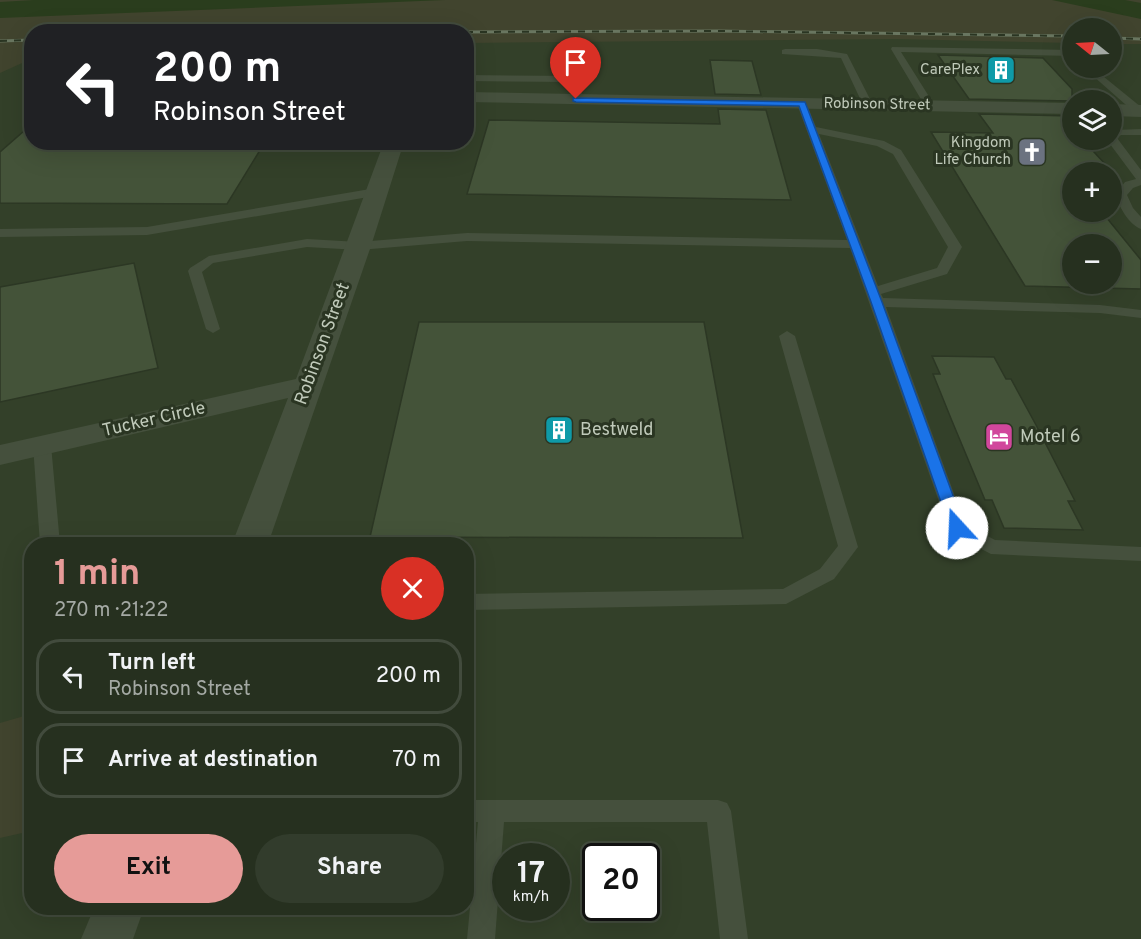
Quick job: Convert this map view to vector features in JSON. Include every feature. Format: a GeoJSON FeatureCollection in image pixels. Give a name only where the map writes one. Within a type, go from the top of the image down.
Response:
{"type":"FeatureCollection","features":[{"type":"Feature","properties":{"kind":"street","name":"Robinson Street"},"geometry":{"type":"LineString","coordinates":[[474,98],[1062,109]]}},
{"type":"Feature","properties":{"kind":"street"},"geometry":{"type":"LineString","coordinates":[[1122,110],[1140,111]]}},
{"type":"Feature","properties":{"kind":"street","name":"Robinson Street"},"geometry":{"type":"LineString","coordinates":[[253,537],[359,246],[391,150]]}},
{"type":"Feature","properties":{"kind":"street","name":"Tucker Circle"},"geometry":{"type":"LineString","coordinates":[[0,454],[308,385]]}},
{"type":"Feature","properties":{"kind":"street"},"geometry":{"type":"LineString","coordinates":[[107,939],[116,915]]}},
{"type":"Feature","properties":{"kind":"lane"},"geometry":{"type":"LineString","coordinates":[[930,106],[895,49],[1062,53]]}},
{"type":"Feature","properties":{"kind":"lane"},"geometry":{"type":"LineString","coordinates":[[785,52],[817,52],[844,56],[868,105]]}},
{"type":"Feature","properties":{"kind":"lane"},"geometry":{"type":"LineString","coordinates":[[474,78],[578,79],[576,99]]}},
{"type":"Feature","properties":{"kind":"lane"},"geometry":{"type":"LineString","coordinates":[[1100,78],[1140,111]]}},
{"type":"Feature","properties":{"kind":"lane"},"geometry":{"type":"LineString","coordinates":[[802,104],[875,297],[957,528],[992,547],[1141,554]]}},
{"type":"Feature","properties":{"kind":"lane"},"geometry":{"type":"LineString","coordinates":[[811,129],[880,143],[897,152],[955,247],[942,271],[875,297]]}},
{"type":"Feature","properties":{"kind":"lane"},"geometry":{"type":"LineString","coordinates":[[1122,132],[1141,132]]}},
{"type":"Feature","properties":{"kind":"lane"},"geometry":{"type":"LineString","coordinates":[[1120,150],[1141,180],[1129,185],[1121,195],[1127,209],[1141,225]]}},
{"type":"Feature","properties":{"kind":"lane"},"geometry":{"type":"LineString","coordinates":[[0,232],[147,231],[376,192]]}},
{"type":"Feature","properties":{"kind":"lane"},"geometry":{"type":"LineString","coordinates":[[213,329],[195,271],[209,260],[306,243],[359,246],[467,237],[855,244]]}},
{"type":"Feature","properties":{"kind":"lane"},"geometry":{"type":"LineString","coordinates":[[875,297],[1100,309],[1141,314]]}},
{"type":"Feature","properties":{"kind":"lane"},"geometry":{"type":"LineString","coordinates":[[474,602],[786,596],[827,574],[848,547],[787,336]]}},
{"type":"Feature","properties":{"kind":"lane"},"geometry":{"type":"LineString","coordinates":[[42,445],[49,537]]}},
{"type":"Feature","properties":{"kind":"lane"},"geometry":{"type":"LineString","coordinates":[[481,939],[479,811],[718,812],[734,939]]}},
{"type":"Feature","properties":{"kind":"shaded area"},"geometry":{"type":"Polygon","coordinates":[[[0,0],[1141,0],[1141,44],[1122,44],[1122,18],[1062,18],[1062,43],[895,39],[474,43],[474,24],[24,24],[24,62],[0,73],[0,0]]]}},
{"type":"Feature","properties":{"kind":"shaded area"},"geometry":{"type":"Polygon","coordinates":[[[34,0],[445,0],[0,18],[0,2],[34,0]]]}},
{"type":"Feature","properties":{"kind":"shaded area"},"geometry":{"type":"Polygon","coordinates":[[[1052,0],[1125,0],[1141,3],[1141,19],[1052,0]]]}},
{"type":"Feature","properties":{"kind":"shaded area"},"geometry":{"type":"Polygon","coordinates":[[[24,716],[24,833],[0,838],[0,723],[24,716]]]}},
{"type":"Feature","properties":{"kind":"building","name":"CarePlex"},"geometry":{"type":"Polygon","coordinates":[[[938,55],[1043,58],[1072,89],[1062,90],[1062,101],[969,99],[938,55]]]}},
{"type":"Feature","properties":{"kind":"building"},"geometry":{"type":"Polygon","coordinates":[[[710,60],[752,61],[761,95],[715,94],[710,60]]]}},
{"type":"Feature","properties":{"kind":"building"},"geometry":{"type":"Polygon","coordinates":[[[718,109],[766,110],[791,200],[467,194],[489,120],[720,124],[718,109]]]}},
{"type":"Feature","properties":{"kind":"building"},"geometry":{"type":"Polygon","coordinates":[[[979,114],[1062,116],[1062,150],[1092,150],[1103,162],[1062,162],[1062,222],[1110,222],[1120,234],[1062,234],[1062,287],[1025,286],[931,132],[993,133],[979,114]]]}},
{"type":"Feature","properties":{"kind":"building"},"geometry":{"type":"Polygon","coordinates":[[[24,131],[24,150],[260,150],[227,204],[0,203],[0,152],[24,131]]]}},
{"type":"Feature","properties":{"kind":"building"},"geometry":{"type":"Polygon","coordinates":[[[1122,237],[1141,260],[1141,289],[1122,289],[1122,237]]]}},
{"type":"Feature","properties":{"kind":"building"},"geometry":{"type":"Polygon","coordinates":[[[134,263],[158,368],[0,402],[0,287],[134,263]]]}},
{"type":"Feature","properties":{"kind":"building","name":"Bestweld"},"geometry":{"type":"Polygon","coordinates":[[[419,322],[704,322],[743,538],[370,537],[419,322]]]}},
{"type":"Feature","properties":{"kind":"building","name":"Motel 6"},"geometry":{"type":"Polygon","coordinates":[[[932,356],[994,357],[1006,379],[1011,379],[1036,425],[1075,501],[1068,501],[1083,530],[1004,528],[992,500],[985,500],[933,374],[940,374],[932,356]]]}},
{"type":"Feature","properties":{"kind":"railway"},"geometry":{"type":"LineString","coordinates":[[474,32],[718,31],[1062,36]]}},
{"type":"Feature","properties":{"kind":"railway"},"geometry":{"type":"LineString","coordinates":[[1122,38],[1141,39]]}},
{"type":"Feature","properties":{"kind":"railway"},"geometry":{"type":"LineString","coordinates":[[0,41],[24,40]]}},
{"type":"Feature","properties":{"kind":"place","name":"CarePlex"},"geometry":{"type":"Point","coordinates":[1001,70]}},
{"type":"Feature","properties":{"kind":"place","name":"Kingdom Life Church"},"geometry":{"type":"Point","coordinates":[1032,152]}},
{"type":"Feature","properties":{"kind":"place","name":"Bestweld"},"geometry":{"type":"Point","coordinates":[559,430]}},
{"type":"Feature","properties":{"kind":"place","name":"Motel 6"},"geometry":{"type":"Point","coordinates":[999,437]}},
{"type":"Feature","properties":{"kind":"route"},"geometry":{"type":"LineString","coordinates":[[576,99],[802,104],[877,302],[957,528]]}}]}
